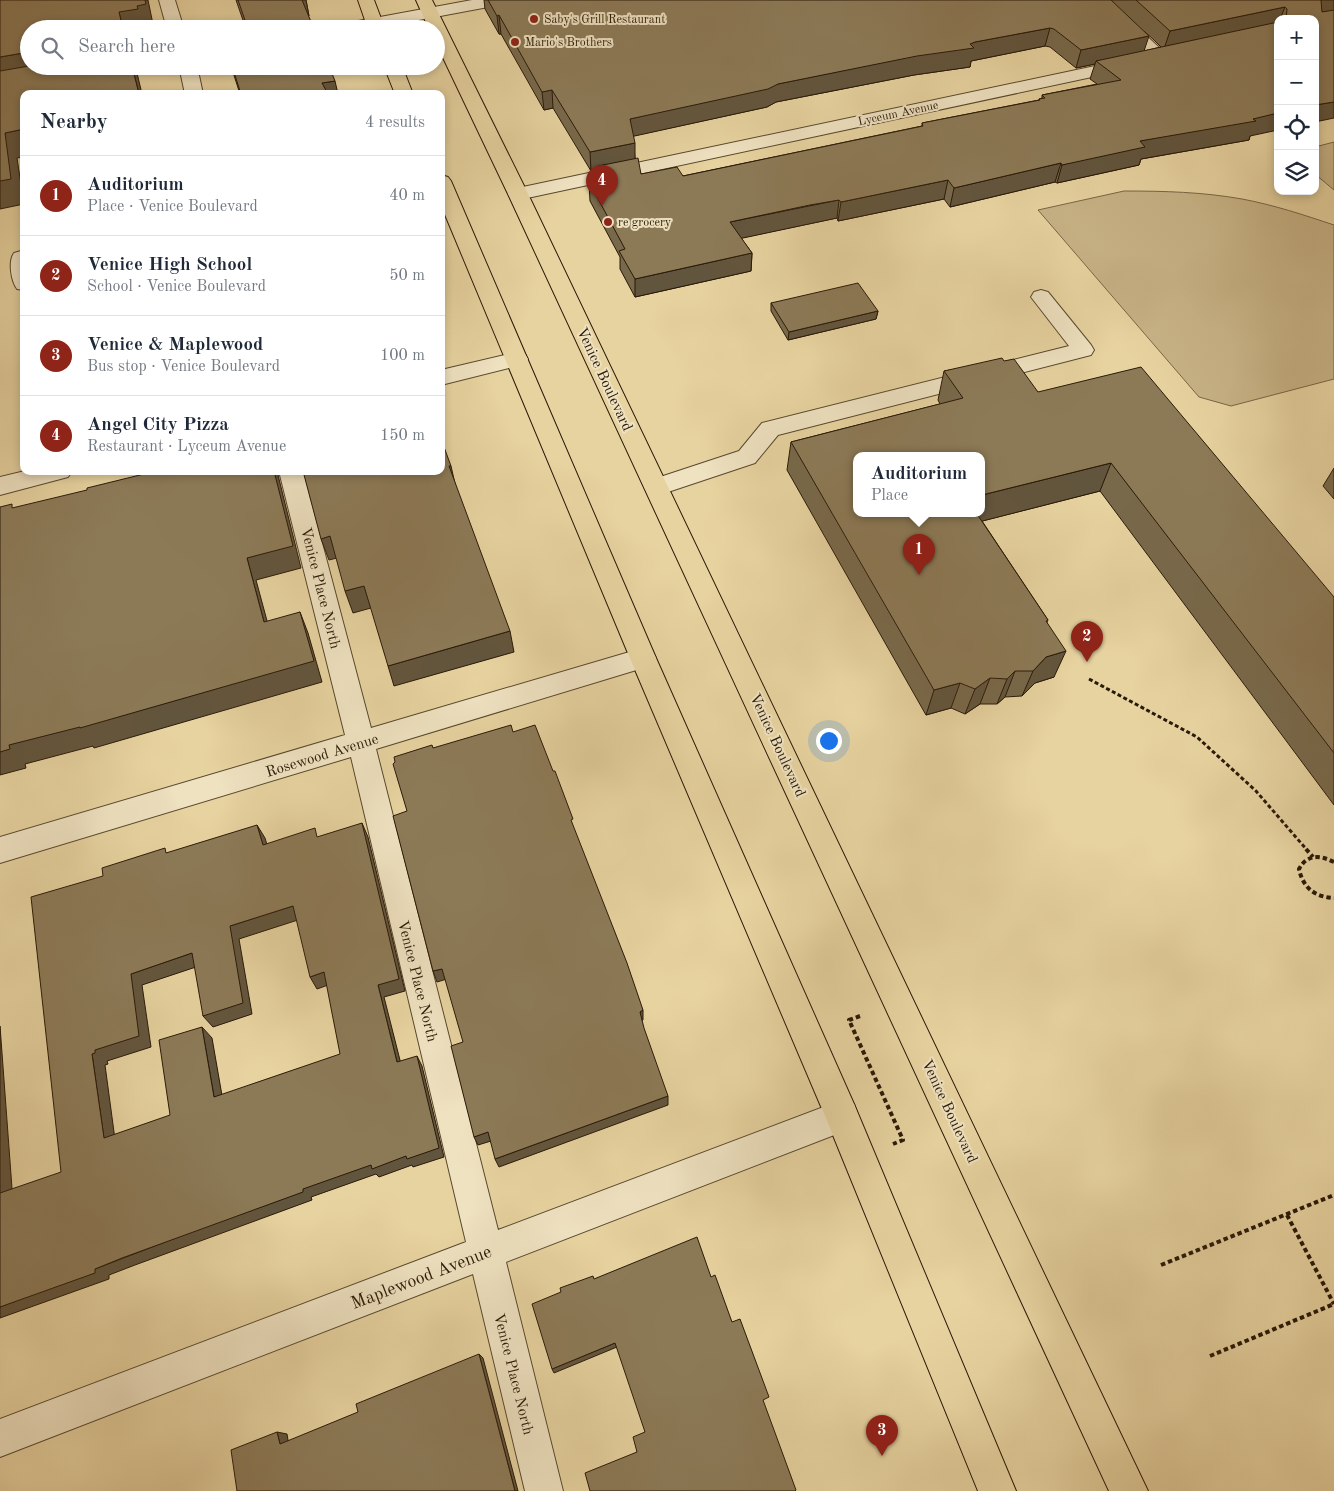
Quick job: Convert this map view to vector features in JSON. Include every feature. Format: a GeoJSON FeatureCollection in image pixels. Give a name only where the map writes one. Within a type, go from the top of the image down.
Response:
{"type":"FeatureCollection","features":[{"type":"Feature","properties":{"kind":"main road"},"geometry":{"type":"LineString","coordinates":[[366,0],[374,20]]}},
{"type":"Feature","properties":{"kind":"main road","name":"Venice Boulevard"},"geometry":{"type":"LineString","coordinates":[[427,6],[434,20]]}},
{"type":"Feature","properties":{"kind":"main road","name":"Venice Boulevard"},"geometry":{"type":"LineString","coordinates":[[445,43],[518,194],[1129,1491]]}},
{"type":"Feature","properties":{"kind":"main road"},"geometry":{"type":"LineString","coordinates":[[397,75],[402,90]]}},
{"type":"Feature","properties":{"kind":"main road"},"geometry":{"type":"LineString","coordinates":[[445,189],[643,658],[842,1116],[997,1491]]}},
{"type":"Feature","properties":{"kind":"street"},"geometry":{"type":"LineString","coordinates":[[167,0],[173,20]]}},
{"type":"Feature","properties":{"kind":"street"},"geometry":{"type":"LineString","coordinates":[[391,20],[427,6],[498,0]]}},
{"type":"Feature","properties":{"kind":"street"},"geometry":{"type":"LineString","coordinates":[[1098,0],[1160,58]]}},
{"type":"Feature","properties":{"kind":"street","name":"Lyceum Avenue"},"geometry":{"type":"LineString","coordinates":[[518,194],[1178,54]]}},
{"type":"Feature","properties":{"kind":"street"},"geometry":{"type":"LineString","coordinates":[[190,75],[193,90]]}},
{"type":"Feature","properties":{"kind":"street"},"geometry":{"type":"LineString","coordinates":[[656,487],[747,456],[770,430],[1083,350],[1041,297]]}},
{"type":"Feature","properties":{"kind":"street"},"geometry":{"type":"LineString","coordinates":[[445,377],[517,360]]}},
{"type":"Feature","properties":{"kind":"street"},"geometry":{"type":"LineString","coordinates":[[0,486],[41,475]]}},
{"type":"Feature","properties":{"kind":"street","name":"Venice Place North"},"geometry":{"type":"LineString","coordinates":[[292,475],[361,743],[484,1253],[544,1491]]}},
{"type":"Feature","properties":{"kind":"street","name":"Rosewood Avenue"},"geometry":{"type":"LineString","coordinates":[[0,850],[643,658]]}},
{"type":"Feature","properties":{"kind":"street","name":"Maplewood Avenue"},"geometry":{"type":"LineString","coordinates":[[0,1438],[842,1116]]}},
{"type":"Feature","properties":{"kind":"path"},"geometry":{"type":"LineString","coordinates":[[1089,679],[1197,737],[1256,791],[1313,857]]}},
{"type":"Feature","properties":{"kind":"path"},"geometry":{"type":"LineString","coordinates":[[1334,862],[1320,856],[1306,858],[1299,869],[1302,882],[1315,894],[1334,898]]}},
{"type":"Feature","properties":{"kind":"path"},"geometry":{"type":"LineString","coordinates":[[860,1016],[849,1020],[903,1140],[885,1147]]}},
{"type":"Feature","properties":{"kind":"path"},"geometry":{"type":"LineString","coordinates":[[1161,1265],[1334,1195]]}},
{"type":"Feature","properties":{"kind":"path"},"geometry":{"type":"LineString","coordinates":[[1210,1356],[1334,1304],[1287,1215]]}},
{"type":"Feature","properties":{"kind":"shaded area"},"geometry":{"type":"Polygon","coordinates":[[[1334,142],[1334,190],[1319,177],[1319,146],[1334,142]]]}},
{"type":"Feature","properties":{"kind":"shaded area"},"geometry":{"type":"Polygon","coordinates":[[[1124,191],[1183,192],[1242,199],[1277,207],[1334,225],[1334,379],[1231,406],[1199,397],[1038,210],[1124,191]]]}},
{"type":"Feature","properties":{"kind":"building"},"geometry":{"type":"Polygon","coordinates":[[[0,0],[145,0],[146,4],[137,6],[138,9],[119,12],[121,20],[20,20],[20,54],[0,57],[0,0]]]}},
{"type":"Feature","properties":{"kind":"building"},"geometry":{"type":"Polygon","coordinates":[[[238,0],[302,0],[310,20],[245,20],[238,0]]]}},
{"type":"Feature","properties":{"kind":"building"},"geometry":{"type":"Polygon","coordinates":[[[488,0],[1111,0],[1149,36],[1081,50],[1050,28],[975,42],[970,44],[974,48],[917,56],[778,84],[768,89],[630,119],[635,143],[590,152],[552,90],[542,92],[499,15],[497,16],[488,0]]]}},
{"type":"Feature","properties":{"kind":"building"},"geometry":{"type":"Polygon","coordinates":[[[1136,0],[1321,0],[1322,12],[1334,10],[1334,102],[1319,104],[1319,15],[1286,15],[1287,9],[1285,7],[1170,31],[1136,0]]]}},
{"type":"Feature","properties":{"kind":"building"},"geometry":{"type":"Polygon","coordinates":[[[1274,23],[1274,114],[1253,119],[1256,121],[1140,141],[1145,147],[1062,165],[1061,163],[954,188],[948,180],[841,202],[839,200],[810,205],[730,222],[752,253],[635,279],[619,251],[625,249],[589,182],[606,179],[598,166],[638,158],[641,174],[677,167],[683,176],[923,126],[922,123],[1040,100],[1045,98],[1042,95],[1121,80],[1096,61],[1274,23]]]}},
{"type":"Feature","properties":{"kind":"building"},"geometry":{"type":"Polygon","coordinates":[[[20,68],[20,75],[134,75],[138,90],[20,90],[20,130],[5,133],[11,179],[0,181],[0,71],[20,68]]]}},
{"type":"Feature","properties":{"kind":"building"},"geometry":{"type":"Polygon","coordinates":[[[235,75],[333,75],[335,81],[322,83],[326,90],[240,90],[235,75]]]}},
{"type":"Feature","properties":{"kind":"building"},"geometry":{"type":"Polygon","coordinates":[[[858,283],[878,311],[789,332],[771,303],[858,283]]]}},
{"type":"Feature","properties":{"kind":"building"},"geometry":{"type":"Polygon","coordinates":[[[1002,358],[1004,361],[1014,359],[1038,392],[1141,367],[1334,597],[1334,753],[1111,463],[985,494],[985,452],[853,452],[853,517],[979,517],[1048,620],[1046,621],[1066,651],[1046,657],[1033,671],[1015,671],[1007,679],[990,678],[975,689],[960,683],[934,690],[791,442],[963,398],[944,371],[1002,358]]]}},
{"type":"Feature","properties":{"kind":"building"},"geometry":{"type":"Polygon","coordinates":[[[445,450],[451,466],[449,466],[510,631],[388,666],[364,586],[345,591],[330,536],[321,539],[304,475],[445,475],[445,450]]]}},
{"type":"Feature","properties":{"kind":"building"},"geometry":{"type":"Polygon","coordinates":[[[140,475],[275,475],[293,546],[247,558],[264,622],[300,612],[314,661],[80,728],[9,745],[10,749],[0,752],[0,507],[12,504],[12,508],[87,490],[87,488],[140,475]]]}},
{"type":"Feature","properties":{"kind":"building"},"geometry":{"type":"Polygon","coordinates":[[[511,725],[513,732],[535,725],[553,771],[555,771],[573,819],[571,820],[627,963],[643,1010],[640,1012],[644,1028],[668,1096],[495,1159],[488,1132],[474,1137],[451,1046],[463,1042],[442,969],[433,971],[393,816],[407,811],[393,764],[395,762],[394,757],[432,745],[433,748],[511,725]]]}},
{"type":"Feature","properties":{"kind":"building"},"geometry":{"type":"Polygon","coordinates":[[[362,823],[399,979],[378,985],[397,1062],[417,1056],[439,1148],[407,1159],[406,1156],[372,1169],[371,1165],[303,1189],[303,1192],[122,1258],[95,1269],[95,1273],[0,1307],[0,1193],[61,1172],[31,897],[103,876],[102,868],[165,848],[166,853],[257,825],[263,845],[315,828],[317,837],[362,823]],[[293,906],[230,926],[243,1003],[203,1016],[192,953],[131,974],[139,1036],[95,1050],[95,1053],[92,1054],[104,1138],[170,1115],[159,1040],[202,1027],[214,1097],[340,1054],[324,972],[310,977],[293,906]]]}},
{"type":"Feature","properties":{"kind":"building"},"geometry":{"type":"Polygon","coordinates":[[[697,1237],[711,1277],[715,1275],[732,1322],[740,1319],[769,1397],[763,1400],[796,1490],[590,1491],[585,1473],[637,1452],[633,1437],[645,1432],[615,1343],[552,1369],[532,1304],[561,1292],[560,1288],[593,1276],[594,1279],[697,1237]]]}},
{"type":"Feature","properties":{"kind":"building"},"geometry":{"type":"Polygon","coordinates":[[[479,1354],[515,1491],[237,1491],[231,1450],[277,1432],[280,1444],[358,1412],[356,1404],[479,1354]]]}},
{"type":"Feature","properties":{"kind":"place","name":"Saby's Grill Restaurant"},"geometry":{"type":"Point","coordinates":[534,19]}},
{"type":"Feature","properties":{"kind":"place","name":"Mario's Brothers"},"geometry":{"type":"Point","coordinates":[515,42]}},
{"type":"Feature","properties":{"kind":"place","name":"Angel City Pizza"},"geometry":{"type":"Point","coordinates":[602,206]}},
{"type":"Feature","properties":{"kind":"place","name":"re grocery"},"geometry":{"type":"Point","coordinates":[608,222]}},
{"type":"Feature","properties":{"kind":"place","name":"Auditorium"},"geometry":{"type":"Point","coordinates":[919,575]}},
{"type":"Feature","properties":{"kind":"place","name":"Venice High School"},"geometry":{"type":"Point","coordinates":[1087,662]}},
{"type":"Feature","properties":{"kind":"place","name":"Venice & Maplewood"},"geometry":{"type":"Point","coordinates":[882,1456]}}]}
